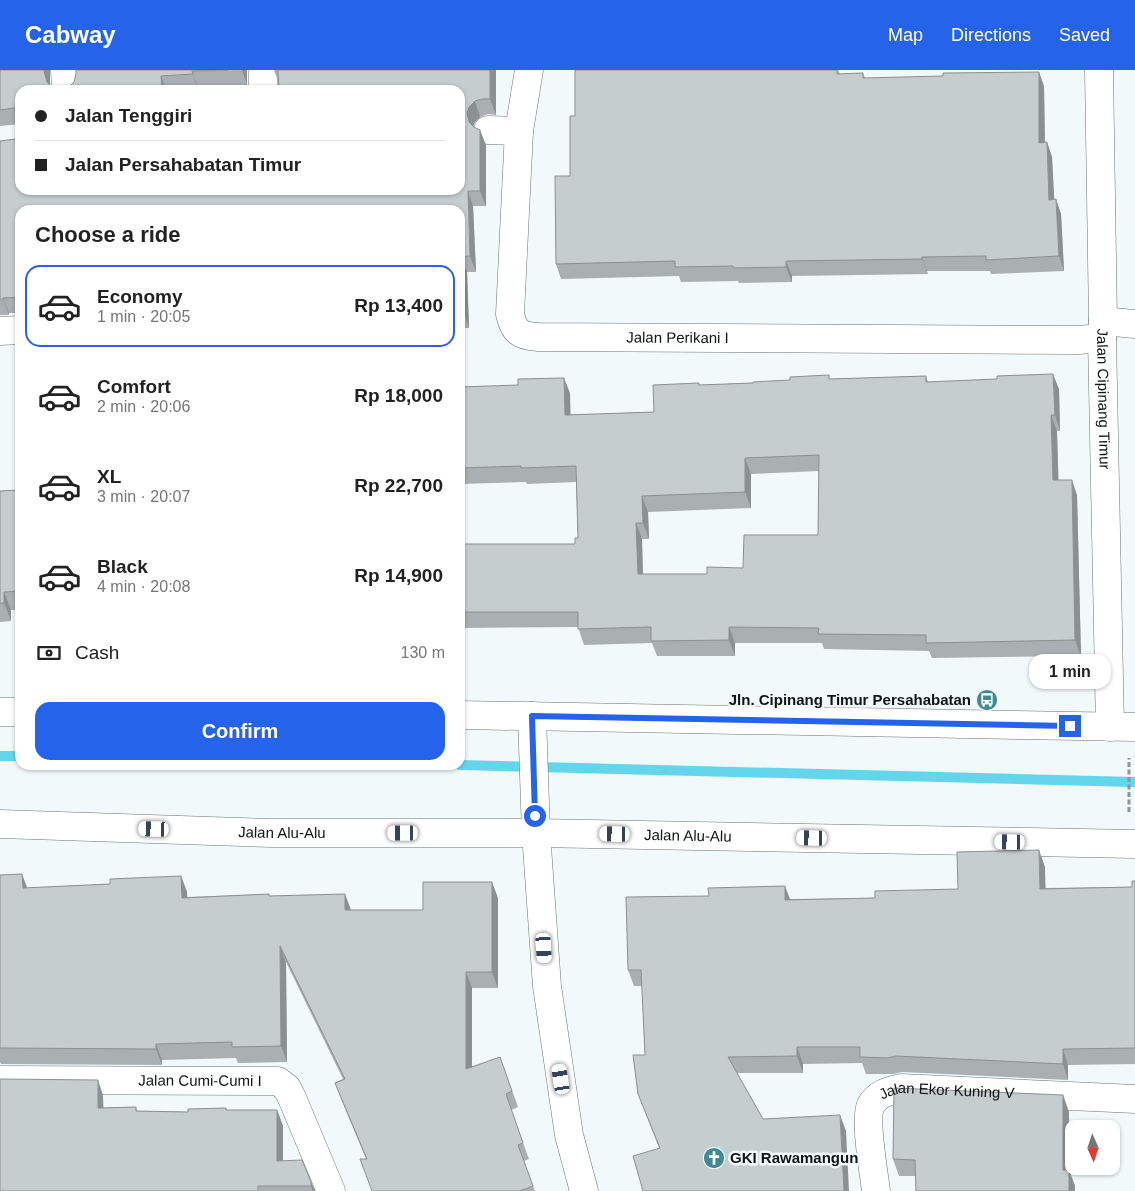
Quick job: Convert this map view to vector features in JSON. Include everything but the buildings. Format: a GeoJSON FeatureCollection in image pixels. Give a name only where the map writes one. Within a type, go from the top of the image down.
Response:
{"type":"FeatureCollection","features":[{"type":"Feature","properties":{"kind":"street"},"geometry":{"type":"LineString","coordinates":[[65,70],[66,85]]}},
{"type":"Feature","properties":{"kind":"street"},"geometry":{"type":"LineString","coordinates":[[262,85],[263,70]]}},
{"type":"Feature","properties":{"kind":"street","name":"Jalan Perikani I"},"geometry":{"type":"LineString","coordinates":[[529,70],[518,131],[510,314],[513,326],[518,332],[528,336],[1068,340],[1102,329],[1135,324]]}},
{"type":"Feature","properties":{"kind":"street","name":"Jalan Cipinang Timur"},"geometry":{"type":"LineString","coordinates":[[1099,70],[1102,329],[1122,727]]}},
{"type":"Feature","properties":{"kind":"street"},"geometry":{"type":"LineString","coordinates":[[488,130],[518,131]]}},
{"type":"Feature","properties":{"kind":"street"},"geometry":{"type":"LineString","coordinates":[[0,331],[15,330]]}},
{"type":"Feature","properties":{"kind":"street"},"geometry":{"type":"LineString","coordinates":[[0,712],[15,712]]}},
{"type":"Feature","properties":{"kind":"street"},"geometry":{"type":"LineString","coordinates":[[465,716],[532,727],[1122,727]]}},
{"type":"Feature","properties":{"kind":"street"},"geometry":{"type":"LineString","coordinates":[[532,727],[534,800],[547,986],[569,1135],[584,1191]]}},
{"type":"Feature","properties":{"kind":"street","name":"Jalan Alu-Alu"},"geometry":{"type":"LineString","coordinates":[[0,824],[270,833],[1132,832]]}},
{"type":"Feature","properties":{"kind":"street","name":"Jalan Cumi-Cumi I"},"geometry":{"type":"LineString","coordinates":[[0,1080],[278,1081],[287,1088],[292,1098],[331,1191]]}},
{"type":"Feature","properties":{"kind":"street","name":"Jalan Ekor Kuning V"},"geometry":{"type":"LineString","coordinates":[[876,1191],[868,1122],[870,1106],[879,1095],[889,1091],[901,1088],[1135,1099]]}},
{"type":"Feature","properties":{"kind":"path"},"geometry":{"type":"LineString","coordinates":[[1129,756],[1132,832]]}},
{"type":"Feature","properties":{"kind":"waterway"},"geometry":{"type":"LineString","coordinates":[[0,756],[15,756]]}},
{"type":"Feature","properties":{"kind":"waterway"},"geometry":{"type":"LineString","coordinates":[[465,765],[1135,782]]}},
{"type":"Feature","properties":{"kind":"place","name":"Jln. Cipinang Timur Persahabatan"},"geometry":{"type":"Point","coordinates":[987,700]}},
{"type":"Feature","properties":{"kind":"place","name":"GKI Rawamangun"},"geometry":{"type":"Point","coordinates":[714,1158]}},
{"type":"Feature","properties":{"kind":"route"},"geometry":{"type":"LineString","coordinates":[[535,816],[532,716],[1070,726]]}}]}
